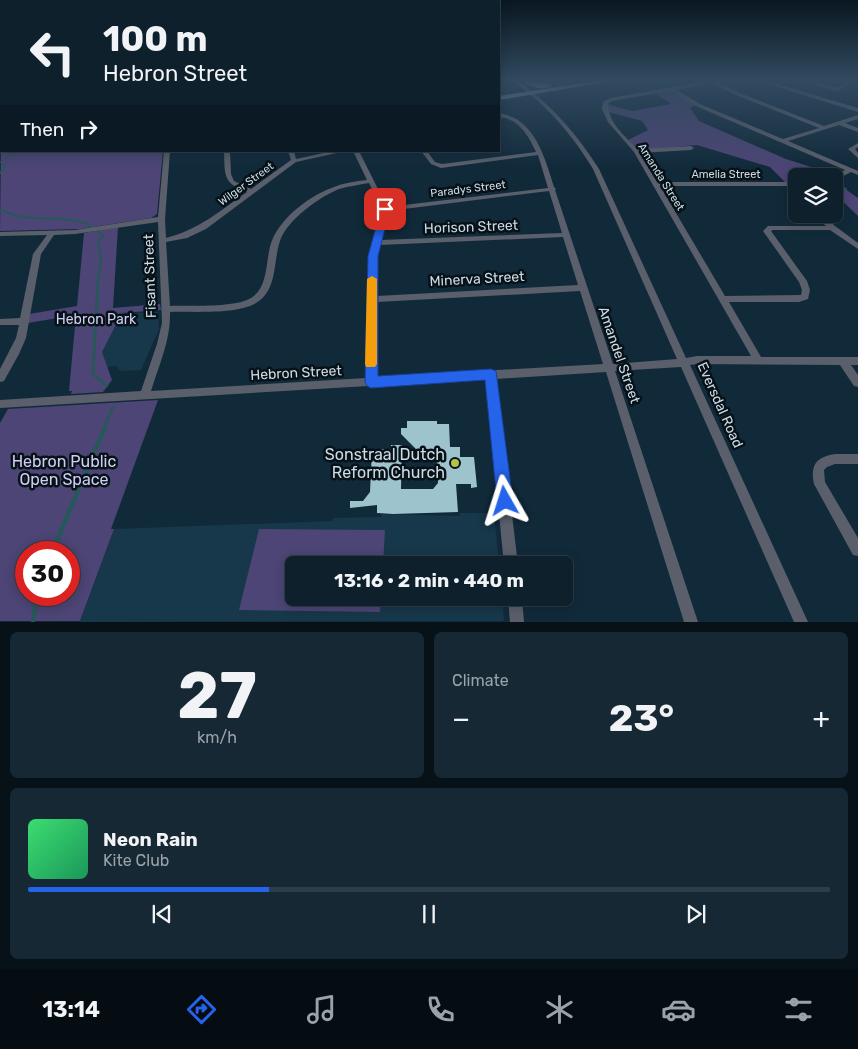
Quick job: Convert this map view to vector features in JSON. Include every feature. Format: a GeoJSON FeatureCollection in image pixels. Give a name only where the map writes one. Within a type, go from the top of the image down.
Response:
{"type":"FeatureCollection","features":[{"type":"Feature","properties":{"kind":"street","name":"Eversdal Road"},"geometry":{"type":"LineString","coordinates":[[551,110],[581,144],[611,201],[801,622]]}},
{"type":"Feature","properties":{"kind":"street","name":"Amanda Street"},"geometry":{"type":"LineString","coordinates":[[606,110],[610,119],[636,151],[759,361]]}},
{"type":"Feature","properties":{"kind":"street"},"geometry":{"type":"LineString","coordinates":[[710,110],[858,173]]}},
{"type":"Feature","properties":{"kind":"street"},"geometry":{"type":"LineString","coordinates":[[779,110],[825,128]]}},
{"type":"Feature","properties":{"kind":"street","name":"Amandel Street"},"geometry":{"type":"LineString","coordinates":[[500,115],[515,119],[529,135],[540,153],[691,622]]}},
{"type":"Feature","properties":{"kind":"street"},"geometry":{"type":"LineString","coordinates":[[782,141],[858,117]]}},
{"type":"Feature","properties":{"kind":"street"},"geometry":{"type":"LineString","coordinates":[[840,123],[858,130]]}},
{"type":"Feature","properties":{"kind":"street"},"geometry":{"type":"LineString","coordinates":[[858,145],[851,149],[858,156]]}},
{"type":"Feature","properties":{"kind":"street"},"geometry":{"type":"LineString","coordinates":[[636,151],[691,148]]}},
{"type":"Feature","properties":{"kind":"street","name":"Fisant Street"},"geometry":{"type":"LineString","coordinates":[[144,396],[162,344],[166,309],[161,219],[167,152]]}},
{"type":"Feature","properties":{"kind":"street"},"geometry":{"type":"LineString","coordinates":[[227,152],[230,181],[235,186],[252,192]]}},
{"type":"Feature","properties":{"kind":"street"},"geometry":{"type":"LineString","coordinates":[[291,152],[294,161]]}},
{"type":"Feature","properties":{"kind":"street","name":"Wilger Street"},"geometry":{"type":"LineString","coordinates":[[162,241],[196,232],[294,161],[338,152]]}},
{"type":"Feature","properties":{"kind":"street"},"geometry":{"type":"LineString","coordinates":[[357,152],[385,209],[373,256],[371,382]]}},
{"type":"Feature","properties":{"kind":"street"},"geometry":{"type":"LineString","coordinates":[[425,152],[433,163],[441,166],[540,153]]}},
{"type":"Feature","properties":{"kind":"street"},"geometry":{"type":"LineString","coordinates":[[843,174],[850,170]]}},
{"type":"Feature","properties":{"kind":"street"},"geometry":{"type":"LineString","coordinates":[[166,309],[242,305],[253,301],[264,290],[277,238],[292,219],[300,211],[332,190],[372,181]]}},
{"type":"Feature","properties":{"kind":"street","name":"Amelia Street"},"geometry":{"type":"LineString","coordinates":[[655,184],[788,184]]}},
{"type":"Feature","properties":{"kind":"street","name":"Paradys Street"},"geometry":{"type":"LineString","coordinates":[[385,209],[553,190]]}},
{"type":"Feature","properties":{"kind":"street"},"geometry":{"type":"LineString","coordinates":[[0,234],[92,230],[161,219]]}},
{"type":"Feature","properties":{"kind":"street"},"geometry":{"type":"LineString","coordinates":[[827,223],[858,247]]}},
{"type":"Feature","properties":{"kind":"street"},"geometry":{"type":"LineString","coordinates":[[724,299],[799,299],[805,297],[806,290],[803,281],[767,230],[771,228],[832,228]]}},
{"type":"Feature","properties":{"kind":"street"},"geometry":{"type":"LineString","coordinates":[[0,378],[17,348],[24,321],[36,254],[52,233]]}},
{"type":"Feature","properties":{"kind":"street","name":"Horison Street"},"geometry":{"type":"LineString","coordinates":[[375,243],[567,235]]}},
{"type":"Feature","properties":{"kind":"street","name":"Minerva Street"},"geometry":{"type":"LineString","coordinates":[[372,298],[582,288]]}},
{"type":"Feature","properties":{"kind":"street"},"geometry":{"type":"LineString","coordinates":[[0,322],[24,321]]}},
{"type":"Feature","properties":{"kind":"street","name":"Hebron Street"},"geometry":{"type":"LineString","coordinates":[[0,404],[609,368],[697,360],[858,361]]}},
{"type":"Feature","properties":{"kind":"street"},"geometry":{"type":"LineString","coordinates":[[843,361],[858,383]]}},
{"type":"Feature","properties":{"kind":"street"},"geometry":{"type":"LineString","coordinates":[[491,375],[511,556]]}},
{"type":"Feature","properties":{"kind":"street"},"geometry":{"type":"LineString","coordinates":[[858,459],[827,460],[820,466],[818,474],[820,484],[858,550]]}},
{"type":"Feature","properties":{"kind":"street"},"geometry":{"type":"LineString","coordinates":[[516,606],[517,622]]}},
{"type":"Feature","properties":{"kind":"shaded area"},"geometry":{"type":"Polygon","coordinates":[[[158,312],[159,329],[141,370],[120,371],[116,366],[107,367],[102,352],[122,313],[158,312]]]}},
{"type":"Feature","properties":{"kind":"shaded area"},"geometry":{"type":"Polygon","coordinates":[[[460,513],[494,513],[498,556],[285,556],[285,606],[503,606],[504,621],[80,622],[114,529],[333,521],[333,518],[381,517],[382,514],[459,516],[460,513]]]}},
{"type":"Feature","properties":{"kind":"green space"},"geometry":{"type":"Polygon","coordinates":[[[608,110],[691,110],[699,121],[786,159],[814,168],[788,168],[788,182],[785,182],[770,167],[697,145],[639,150],[628,140],[648,130],[642,121],[608,112],[608,110]]]}},
{"type":"Feature","properties":{"kind":"green space"},"geometry":{"type":"Polygon","coordinates":[[[1,152],[163,152],[157,214],[151,218],[80,229],[0,231],[1,152]]]}},
{"type":"Feature","properties":{"kind":"green space"},"geometry":{"type":"Polygon","coordinates":[[[843,187],[858,198],[858,216],[843,202],[843,187]]]}},
{"type":"Feature","properties":{"kind":"green space","name":"Hebron Park"},"geometry":{"type":"Polygon","coordinates":[[[118,227],[113,308],[160,304],[161,310],[122,313],[102,352],[112,380],[103,392],[71,394],[72,391],[69,391],[76,315],[28,323],[29,314],[77,306],[84,233],[118,227]]]}},
{"type":"Feature","properties":{"kind":"green space","name":"Hebron Public Open Space"},"geometry":{"type":"Polygon","coordinates":[[[158,400],[80,621],[0,621],[0,423],[8,409],[158,400]]]}},
{"type":"Feature","properties":{"kind":"green space"},"geometry":{"type":"Polygon","coordinates":[[[259,529],[385,530],[384,556],[285,556],[285,606],[380,606],[380,612],[239,610],[259,529]]]}},
{"type":"Feature","properties":{"kind":"building","name":"Sonstraal Dutch Reform Church"},"geometry":{"type":"Polygon","coordinates":[[[407,421],[437,421],[437,424],[449,424],[450,447],[460,447],[460,457],[474,457],[477,487],[471,488],[471,484],[456,484],[458,512],[393,514],[377,513],[377,505],[350,508],[350,501],[363,501],[370,492],[372,450],[391,449],[391,445],[402,445],[401,489],[433,489],[438,483],[436,449],[416,449],[401,434],[401,428],[407,428],[407,421]]]}},
{"type":"Feature","properties":{"kind":"waterway"},"geometry":{"type":"LineString","coordinates":[[4,168],[5,165],[0,162],[15,152]]}},
{"type":"Feature","properties":{"kind":"waterway"},"geometry":{"type":"LineString","coordinates":[[0,173],[5,167]]}},
{"type":"Feature","properties":{"kind":"waterway"},"geometry":{"type":"LineString","coordinates":[[0,210],[29,218],[78,221],[91,227]]}},
{"type":"Feature","properties":{"kind":"waterway"},"geometry":{"type":"LineString","coordinates":[[98,232],[103,235],[98,242],[101,259],[98,280]]}},
{"type":"Feature","properties":{"kind":"waterway"},"geometry":{"type":"LineString","coordinates":[[98,279],[93,374],[107,386]]}},
{"type":"Feature","properties":{"kind":"waterway"},"geometry":{"type":"LineString","coordinates":[[104,428],[113,407]]}},
{"type":"Feature","properties":{"kind":"waterway"},"geometry":{"type":"LineString","coordinates":[[57,541],[105,427]]}},
{"type":"Feature","properties":{"kind":"waterway"},"geometry":{"type":"LineString","coordinates":[[33,622],[35,606]]}},
{"type":"Feature","properties":{"kind":"slow traffic"},"geometry":{"type":"LineString","coordinates":[[371,364],[372,279]]}},
{"type":"Feature","properties":{"kind":"place","name":"Sonstraal Dutch Reform Church"},"geometry":{"type":"Point","coordinates":[455,463]}},
{"type":"Feature","properties":{"kind":"route"},"geometry":{"type":"LineString","coordinates":[[385,209],[373,256],[371,382],[491,375],[505,501]]}}]}
